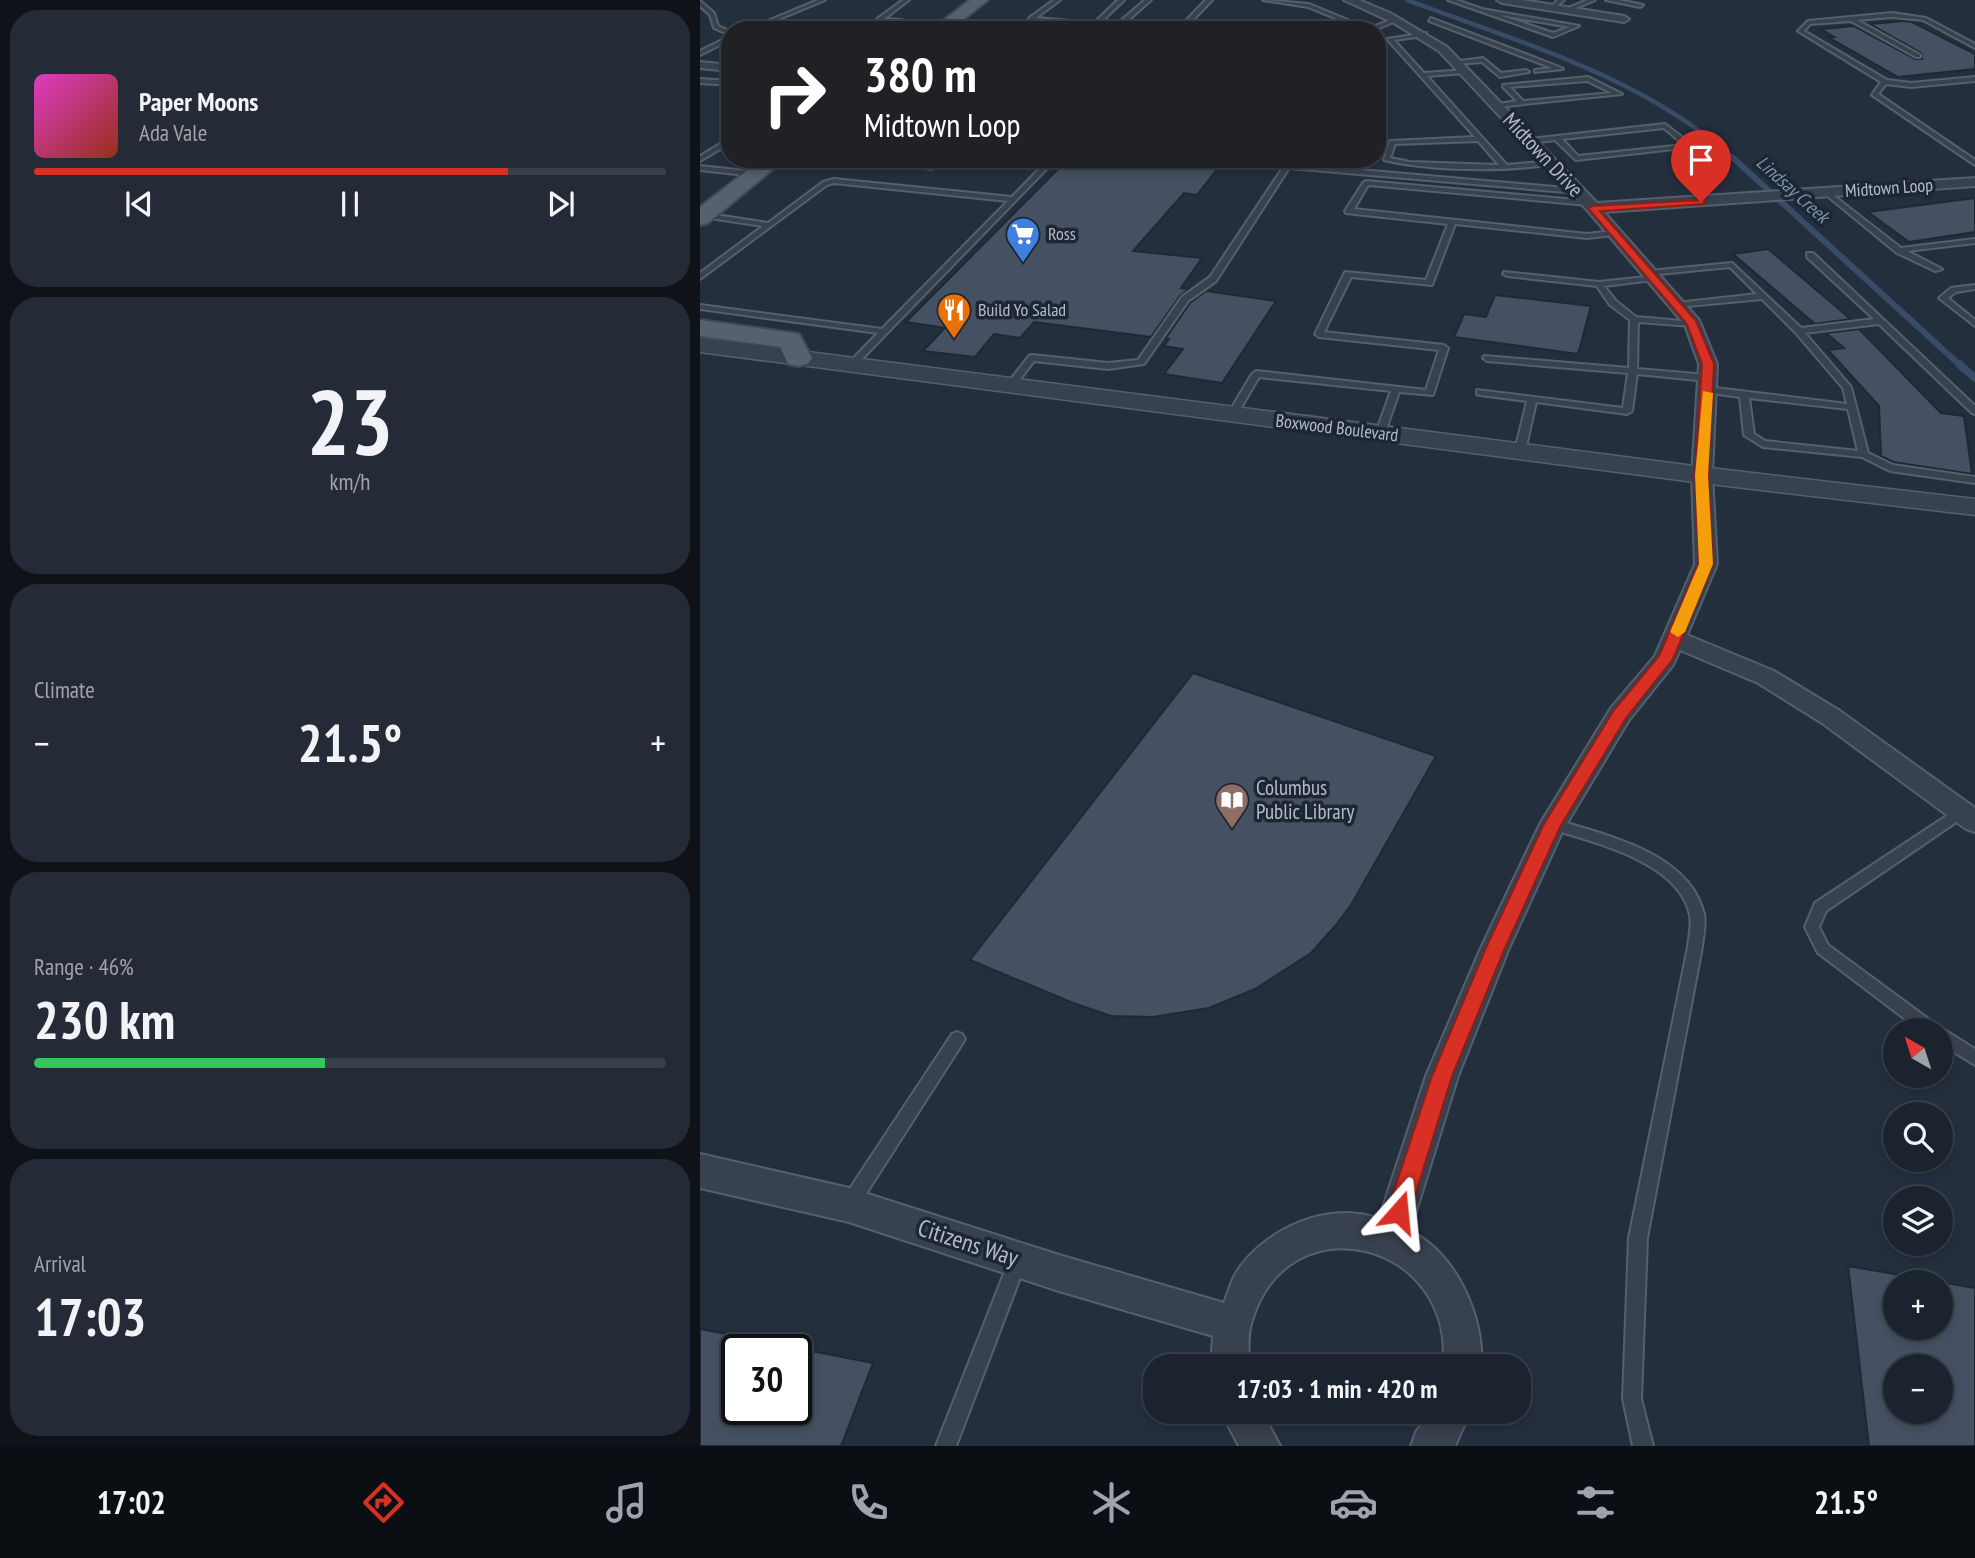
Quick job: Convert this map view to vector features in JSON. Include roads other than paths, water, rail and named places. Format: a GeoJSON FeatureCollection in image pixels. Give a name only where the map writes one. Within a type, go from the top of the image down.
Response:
{"type":"FeatureCollection","features":[{"type":"Feature","properties":{"kind":"main road"},"geometry":{"type":"LineString","coordinates":[[951,21],[980,0]]}},
{"type":"Feature","properties":{"kind":"main road"},"geometry":{"type":"LineString","coordinates":[[702,216],[763,168]]}},
{"type":"Feature","properties":{"kind":"main road"},"geometry":{"type":"LineString","coordinates":[[700,328],[790,340],[797,358]]}},
{"type":"Feature","properties":{"kind":"street","name":"Midtown Drive"},"geometry":{"type":"LineString","coordinates":[[1349,0],[1397,19],[1424,34],[1460,67],[1577,191],[1693,324],[1708,364],[1702,475],[1706,564],[1665,659],[1620,714],[1553,824],[1495,948],[1442,1076],[1390,1238]]}},
{"type":"Feature","properties":{"kind":"street"},"geometry":{"type":"LineString","coordinates":[[1502,0],[1552,8],[1564,5],[1624,19]]}},
{"type":"Feature","properties":{"kind":"street"},"geometry":{"type":"LineString","coordinates":[[700,65],[721,67]]}},
{"type":"Feature","properties":{"kind":"street","name":"Midtown Loop"},"geometry":{"type":"LineString","coordinates":[[1590,206],[1754,199],[1975,182]]}},
{"type":"Feature","properties":{"kind":"street","name":"Boxwood Boulevard"},"geometry":{"type":"LineString","coordinates":[[700,345],[1702,475],[1975,507]]}},
{"type":"Feature","properties":{"kind":"street"},"geometry":{"type":"LineString","coordinates":[[1675,639],[1766,677],[1831,717],[1968,817]]}},
{"type":"Feature","properties":{"kind":"street","name":"Citizens Way"},"geometry":{"type":"LineString","coordinates":[[700,1171],[849,1205],[1233,1324]]}},
{"type":"Feature","properties":{"kind":"street"},"geometry":{"type":"LineString","coordinates":[[1231,1354],[1233,1324],[1247,1290],[1268,1261],[1296,1241],[1326,1231],[1359,1229],[1390,1238],[1420,1257],[1443,1285],[1459,1320],[1461,1354]]}},
{"type":"Feature","properties":{"kind":"street"},"geometry":{"type":"LineString","coordinates":[[1247,1424],[1261,1446]]}},
{"type":"Feature","properties":{"kind":"street"},"geometry":{"type":"LineString","coordinates":[[1430,1446],[1445,1424]]}},
{"type":"Feature","properties":{"kind":"lane"},"geometry":{"type":"LineString","coordinates":[[772,21],[822,0]]}},
{"type":"Feature","properties":{"kind":"lane"},"geometry":{"type":"LineString","coordinates":[[900,0],[907,0]]}},
{"type":"Feature","properties":{"kind":"lane"},"geometry":{"type":"LineString","coordinates":[[891,21],[880,20],[907,0]]}},
{"type":"Feature","properties":{"kind":"lane"},"geometry":{"type":"LineString","coordinates":[[1052,21],[1031,19],[1058,0]]}},
{"type":"Feature","properties":{"kind":"lane"},"geometry":{"type":"LineString","coordinates":[[1189,21],[1209,0]]}},
{"type":"Feature","properties":{"kind":"lane"},"geometry":{"type":"LineString","coordinates":[[1266,0],[1309,6],[1346,21]]}},
{"type":"Feature","properties":{"kind":"lane"},"geometry":{"type":"LineString","coordinates":[[1454,1],[1466,0]]}},
{"type":"Feature","properties":{"kind":"lane"},"geometry":{"type":"LineString","coordinates":[[1564,5],[1591,0]]}},
{"type":"Feature","properties":{"kind":"lane"},"geometry":{"type":"LineString","coordinates":[[1609,0],[1640,5]]}},
{"type":"Feature","properties":{"kind":"lane"},"geometry":{"type":"LineString","coordinates":[[1099,21],[1121,1],[1146,2]]}},
{"type":"Feature","properties":{"kind":"lane"},"geometry":{"type":"LineString","coordinates":[[1454,1],[1479,10],[1553,35],[1577,26],[1479,10]]}},
{"type":"Feature","properties":{"kind":"lane"},"geometry":{"type":"LineString","coordinates":[[1124,21],[1146,2]]}},
{"type":"Feature","properties":{"kind":"lane"},"geometry":{"type":"LineString","coordinates":[[700,4],[712,14],[716,27],[721,30]]}},
{"type":"Feature","properties":{"kind":"lane"},"geometry":{"type":"LineString","coordinates":[[1975,46],[1924,19],[1892,15],[1808,23],[1801,31],[1885,82],[1911,85],[1975,79]]}},
{"type":"Feature","properties":{"kind":"lane"},"geometry":{"type":"LineString","coordinates":[[1386,23],[1397,19]]}},
{"type":"Feature","properties":{"kind":"lane"},"geometry":{"type":"LineString","coordinates":[[1852,19],[1918,56]]}},
{"type":"Feature","properties":{"kind":"lane"},"geometry":{"type":"LineString","coordinates":[[1469,42],[1431,20],[1560,69],[1537,71]]}},
{"type":"Feature","properties":{"kind":"lane"},"geometry":{"type":"LineString","coordinates":[[1424,34],[1390,39],[1505,167]]}},
{"type":"Feature","properties":{"kind":"lane"},"geometry":{"type":"LineString","coordinates":[[700,53],[721,41]]}},
{"type":"Feature","properties":{"kind":"lane"},"geometry":{"type":"LineString","coordinates":[[1477,49],[1500,75],[1526,72]]}},
{"type":"Feature","properties":{"kind":"lane"},"geometry":{"type":"LineString","coordinates":[[1422,75],[1460,67],[1484,57],[1514,52]]}},
{"type":"Feature","properties":{"kind":"lane"},"geometry":{"type":"LineString","coordinates":[[1496,105],[1522,103],[1619,94],[1588,79],[1506,86],[1522,103]]}},
{"type":"Feature","properties":{"kind":"lane"},"geometry":{"type":"LineString","coordinates":[[700,81],[721,82]]}},
{"type":"Feature","properties":{"kind":"lane"},"geometry":{"type":"LineString","coordinates":[[1885,82],[1874,94],[1975,163]]}},
{"type":"Feature","properties":{"kind":"lane"},"geometry":{"type":"LineString","coordinates":[[1530,141],[1557,138],[1665,126],[1690,146],[1576,158],[1557,138]]}},
{"type":"Feature","properties":{"kind":"lane"},"geometry":{"type":"LineString","coordinates":[[1480,139],[1392,142],[1386,159],[1410,164],[1505,167],[1551,163]]}},
{"type":"Feature","properties":{"kind":"lane"},"geometry":{"type":"LineString","coordinates":[[700,159],[721,146]]}},
{"type":"Feature","properties":{"kind":"lane"},"geometry":{"type":"LineString","coordinates":[[851,365],[1044,168]]}},
{"type":"Feature","properties":{"kind":"lane"},"geometry":{"type":"LineString","coordinates":[[1011,385],[1032,358],[1108,366],[1141,362],[1185,299],[1213,279],[1286,168]]}},
{"type":"Feature","properties":{"kind":"lane"},"geometry":{"type":"LineString","coordinates":[[1340,168],[1577,191]]}},
{"type":"Feature","properties":{"kind":"lane"},"geometry":{"type":"LineString","coordinates":[[700,169],[755,174]]}},
{"type":"Feature","properties":{"kind":"lane"},"geometry":{"type":"LineString","coordinates":[[700,277],[825,183],[834,181],[1013,199]]}},
{"type":"Feature","properties":{"kind":"lane"},"geometry":{"type":"LineString","coordinates":[[1590,206],[1366,183],[1349,212],[1587,236],[1614,233]]}},
{"type":"Feature","properties":{"kind":"lane"},"geometry":{"type":"LineString","coordinates":[[1828,193],[1899,250],[1938,269]]}},
{"type":"Feature","properties":{"kind":"lane"},"geometry":{"type":"LineString","coordinates":[[702,216],[769,225]]}},
{"type":"Feature","properties":{"kind":"lane"},"geometry":{"type":"LineString","coordinates":[[1233,414],[1256,374],[1430,393],[1444,348],[1320,334],[1348,274],[1429,283],[1452,222]]}},
{"type":"Feature","properties":{"kind":"lane"},"geometry":{"type":"LineString","coordinates":[[1899,250],[1975,241]]}},
{"type":"Feature","properties":{"kind":"lane"},"geometry":{"type":"LineString","coordinates":[[1810,255],[1975,411]]}},
{"type":"Feature","properties":{"kind":"lane"},"geometry":{"type":"LineString","coordinates":[[1507,274],[1599,284],[1732,265],[1799,331],[1847,387],[1864,454]]}},
{"type":"Feature","properties":{"kind":"lane"},"geometry":{"type":"LineString","coordinates":[[1599,284],[1613,303],[1634,319],[1693,324]]}},
{"type":"Feature","properties":{"kind":"lane"},"geometry":{"type":"LineString","coordinates":[[1975,287],[1954,290],[1943,298],[1975,324]]}},
{"type":"Feature","properties":{"kind":"lane"},"geometry":{"type":"LineString","coordinates":[[1676,305],[1765,296]]}},
{"type":"Feature","properties":{"kind":"lane"},"geometry":{"type":"LineString","coordinates":[[700,307],[882,331]]}},
{"type":"Feature","properties":{"kind":"lane"},"geometry":{"type":"LineString","coordinates":[[1480,392],[1627,411],[1633,372],[1634,319]]}},
{"type":"Feature","properties":{"kind":"lane"},"geometry":{"type":"LineString","coordinates":[[1799,331],[1881,321]]}},
{"type":"Feature","properties":{"kind":"lane"},"geometry":{"type":"LineString","coordinates":[[1487,358],[1633,372],[1708,384],[1744,395],[1852,407]]}},
{"type":"Feature","properties":{"kind":"lane"},"geometry":{"type":"LineString","coordinates":[[1381,433],[1395,389]]}},
{"type":"Feature","properties":{"kind":"lane"},"geometry":{"type":"LineString","coordinates":[[1744,395],[1749,435],[1763,443],[1864,454],[1890,468],[1975,480]]}},
{"type":"Feature","properties":{"kind":"lane"},"geometry":{"type":"LineString","coordinates":[[1520,451],[1532,398]]}},
{"type":"Feature","properties":{"kind":"lane"},"geometry":{"type":"LineString","coordinates":[[1916,1018],[1823,949],[1812,927],[1819,907],[1968,817]]}},
{"type":"Feature","properties":{"kind":"lane"},"geometry":{"type":"LineString","coordinates":[[1553,824],[1651,859],[1686,888],[1697,915],[1695,947],[1638,1238],[1632,1399],[1643,1446]]}},
{"type":"Feature","properties":{"kind":"lane"},"geometry":{"type":"LineString","coordinates":[[849,1205],[957,1039]]}},
{"type":"Feature","properties":{"kind":"lane"},"geometry":{"type":"LineString","coordinates":[[1953,1044],[1975,1058]]}},
{"type":"Feature","properties":{"kind":"lane"},"geometry":{"type":"LineString","coordinates":[[946,1446],[1019,1259]]}},
{"type":"Feature","properties":{"kind":"waterway","name":"Lindsay Creek"},"geometry":{"type":"LineString","coordinates":[[1407,0],[1579,64],[1660,105],[1698,130],[1734,159]]}},
{"type":"Feature","properties":{"kind":"waterway","name":"Lindsay Creek"},"geometry":{"type":"LineString","coordinates":[[1732,157],[1961,366]]}},
{"type":"Feature","properties":{"kind":"waterway","name":"Lindsay Creek"},"geometry":{"type":"LineString","coordinates":[[1959,364],[1975,378]]}},
{"type":"Feature","properties":{"kind":"place","name":"Ross"},"geometry":{"type":"Point","coordinates":[1023,264]}},
{"type":"Feature","properties":{"kind":"place","name":"Build Yo Salad"},"geometry":{"type":"Point","coordinates":[954,340]}},
{"type":"Feature","properties":{"kind":"place","name":"Columbus Public Library"},"geometry":{"type":"Point","coordinates":[1232,830]}}]}
